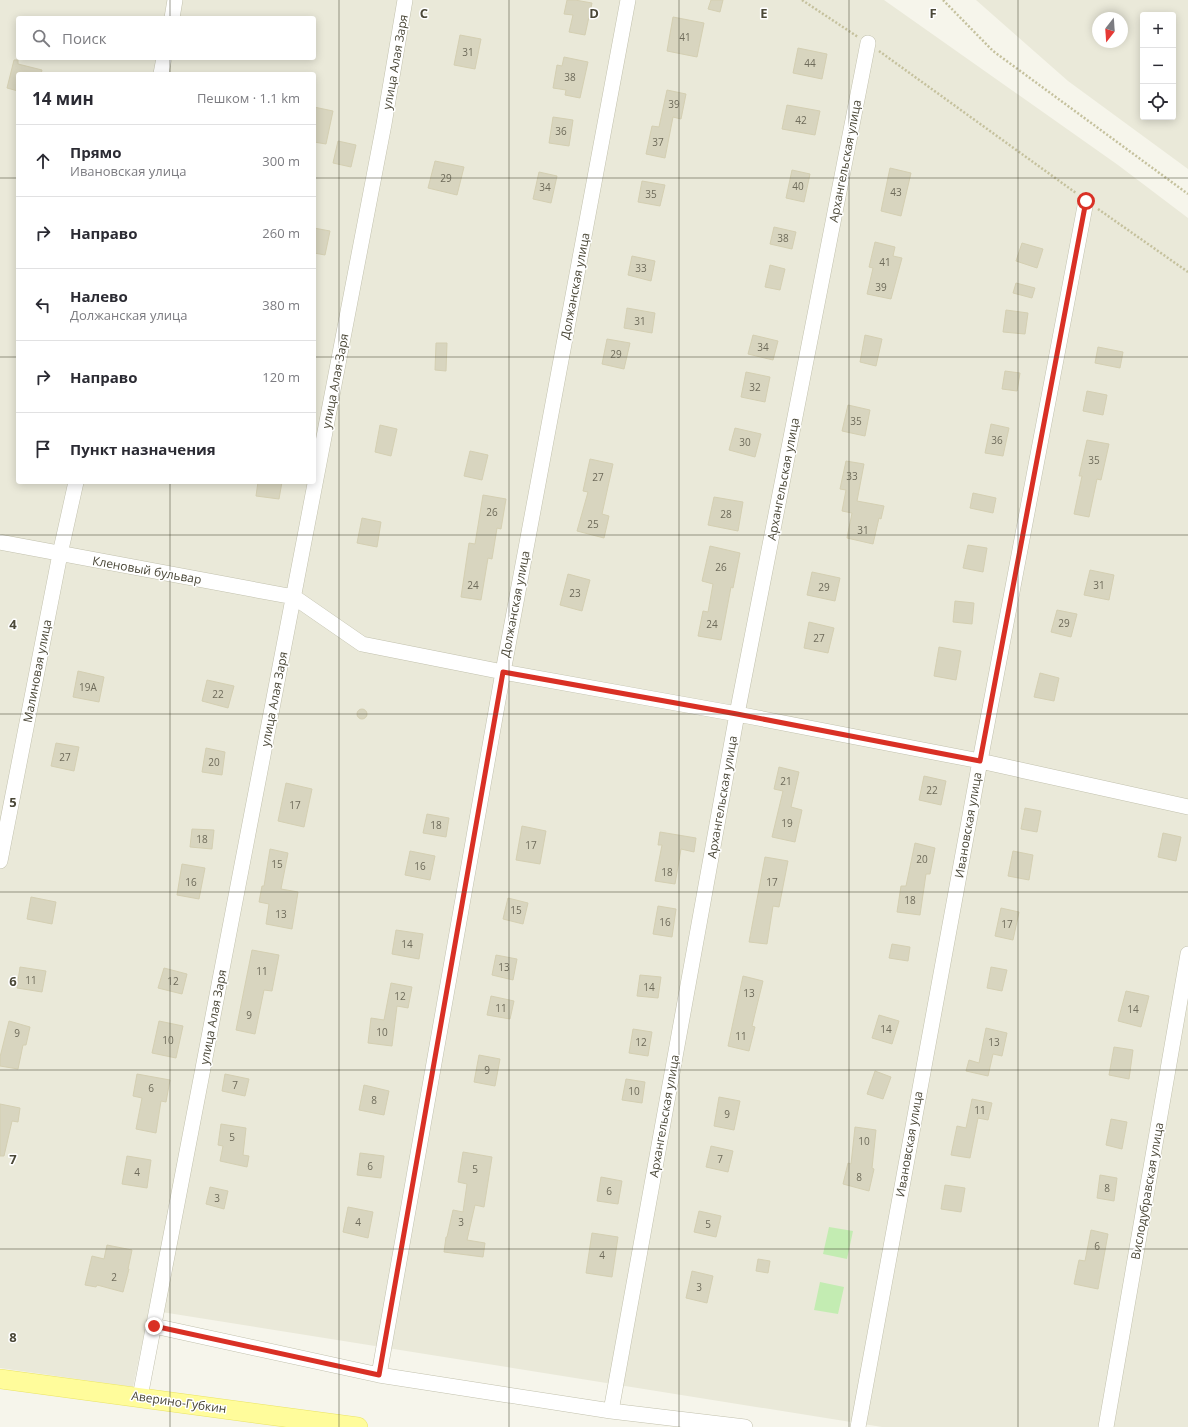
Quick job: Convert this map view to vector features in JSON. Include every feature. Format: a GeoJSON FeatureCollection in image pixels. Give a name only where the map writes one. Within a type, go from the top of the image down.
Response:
{"type":"FeatureCollection","features":[{"type":"Feature","properties":{"kind":"main road","name":"Аверино-Губкин"},"geometry":{"type":"LineString","coordinates":[[0,1379],[358,1427]]}},
{"type":"Feature","properties":{"kind":"street"},"geometry":{"type":"LineString","coordinates":[[172,16],[175,0]]}},
{"type":"Feature","properties":{"kind":"street","name":"улица Алая Заря"},"geometry":{"type":"LineString","coordinates":[[316,481],[384,124],[405,0]]}},
{"type":"Feature","properties":{"kind":"street","name":"Должанская улица"},"geometry":{"type":"LineString","coordinates":[[379,1375],[503,672],[628,0]]}},
{"type":"Feature","properties":{"kind":"street","name":"Архангельская улица"},"geometry":{"type":"LineString","coordinates":[[611,1411],[737,714],[868,43]]}},
{"type":"Feature","properties":{"kind":"street"},"geometry":{"type":"LineString","coordinates":[[161,72],[164,60]]}},
{"type":"Feature","properties":{"kind":"street","name":"Ивановская улица"},"geometry":{"type":"LineString","coordinates":[[858,1427],[980,761],[1086,201]]}},
{"type":"Feature","properties":{"kind":"street","name":"Малиновая улица"},"geometry":{"type":"LineString","coordinates":[[0,861],[60,554],[76,484]]}},
{"type":"Feature","properties":{"kind":"street","name":"улица Алая Заря"},"geometry":{"type":"LineString","coordinates":[[140,1397],[316,484]]}},
{"type":"Feature","properties":{"kind":"street","name":"Кленовый бульвар"},"geometry":{"type":"LineString","coordinates":[[0,542],[294,597]]}},
{"type":"Feature","properties":{"kind":"street"},"geometry":{"type":"LineString","coordinates":[[294,597],[362,644],[503,672],[737,714],[980,761],[1188,807]]}},
{"type":"Feature","properties":{"kind":"street","name":"Вислодубравская улица"},"geometry":{"type":"LineString","coordinates":[[1106,1427],[1188,954]]}},
{"type":"Feature","properties":{"kind":"street"},"geometry":{"type":"LineString","coordinates":[[154,1326],[379,1375],[611,1411],[746,1427]]}},
{"type":"Feature","properties":{"kind":"path"},"geometry":{"type":"LineString","coordinates":[[802,0],[868,43],[1086,201],[1188,272]]}},
{"type":"Feature","properties":{"kind":"path"},"geometry":{"type":"LineString","coordinates":[[943,0],[994,51],[1188,194]]}},
{"type":"Feature","properties":{"kind":"shaded area"},"geometry":{"type":"Polygon","coordinates":[[[0,0],[884,0],[1118,165],[1188,218],[1188,1427],[882,1427],[149,1310],[133,1387],[0,1368],[0,0]]]}},
{"type":"Feature","properties":{"kind":"shaded area"},"geometry":{"type":"Polygon","coordinates":[[[976,0],[1188,0],[1188,169],[1068,81],[976,0]]]}},
{"type":"Feature","properties":{"kind":"green space"},"geometry":{"type":"Polygon","coordinates":[[[829,1227],[853,1231],[847,1259],[823,1254],[829,1227]]]}},
{"type":"Feature","properties":{"kind":"green space"},"geometry":{"type":"Polygon","coordinates":[[[820,1282],[844,1287],[838,1314],[814,1310],[820,1282]]]}},
{"type":"Feature","properties":{"kind":"building"},"geometry":{"type":"Polygon","coordinates":[[[567,0],[592,3],[585,35],[569,32],[573,15],[564,14],[567,0]]]}},
{"type":"Feature","properties":{"kind":"building"},"geometry":{"type":"Polygon","coordinates":[[[711,0],[723,0],[720,12],[708,9],[711,0]]]}},
{"type":"Feature","properties":{"kind":"building"},"geometry":{"type":"Polygon","coordinates":[[[673,17],[704,23],[697,57],[667,51],[673,17]]]}},
{"type":"Feature","properties":{"kind":"building"},"geometry":{"type":"Polygon","coordinates":[[[460,35],[481,39],[475,69],[454,65],[460,35]]]}},
{"type":"Feature","properties":{"kind":"building"},"geometry":{"type":"Polygon","coordinates":[[[798,48],[827,54],[822,79],[793,73],[798,48]]]}},
{"type":"Feature","properties":{"kind":"building"},"geometry":{"type":"Polygon","coordinates":[[[564,57],[588,62],[580,98],[565,95],[566,90],[553,88],[557,65],[562,66],[564,57]]]}},
{"type":"Feature","properties":{"kind":"building"},"geometry":{"type":"Polygon","coordinates":[[[14,60],[18,60],[18,64],[42,70],[42,72],[16,72],[16,90],[7,88],[14,60]]]}},
{"type":"Feature","properties":{"kind":"building"},"geometry":{"type":"Polygon","coordinates":[[[667,90],[686,94],[681,119],[673,117],[665,158],[646,154],[652,126],[659,127],[667,90]]]}},
{"type":"Feature","properties":{"kind":"building"},"geometry":{"type":"Polygon","coordinates":[[[787,105],[820,111],[815,135],[782,129],[787,105]]]}},
{"type":"Feature","properties":{"kind":"building"},"geometry":{"type":"Polygon","coordinates":[[[316,107],[333,111],[326,144],[316,142],[316,107]]]}},
{"type":"Feature","properties":{"kind":"building"},"geometry":{"type":"Polygon","coordinates":[[[553,117],[573,120],[569,146],[549,143],[553,117]]]}},
{"type":"Feature","properties":{"kind":"building"},"geometry":{"type":"Polygon","coordinates":[[[338,141],[356,145],[351,167],[333,163],[338,141]]]}},
{"type":"Feature","properties":{"kind":"building"},"geometry":{"type":"Polygon","coordinates":[[[435,161],[464,167],[457,195],[428,188],[435,161]]]}},
{"type":"Feature","properties":{"kind":"building"},"geometry":{"type":"Polygon","coordinates":[[[890,168],[911,173],[901,216],[881,211],[890,168]]]}},
{"type":"Feature","properties":{"kind":"building"},"geometry":{"type":"Polygon","coordinates":[[[792,170],[810,174],[804,202],[786,198],[792,170]]]}},
{"type":"Feature","properties":{"kind":"building"},"geometry":{"type":"Polygon","coordinates":[[[539,172],[557,176],[551,203],[533,199],[539,172]]]}},
{"type":"Feature","properties":{"kind":"building"},"geometry":{"type":"Polygon","coordinates":[[[642,181],[665,185],[660,206],[638,202],[642,181]]]}},
{"type":"Feature","properties":{"kind":"building"},"geometry":{"type":"Polygon","coordinates":[[[774,227],[796,232],[792,249],[770,244],[774,227]]]}},
{"type":"Feature","properties":{"kind":"building"},"geometry":{"type":"Polygon","coordinates":[[[316,228],[330,231],[325,255],[316,253],[316,228]]]}},
{"type":"Feature","properties":{"kind":"building"},"geometry":{"type":"Polygon","coordinates":[[[875,242],[895,247],[893,256],[902,258],[891,299],[867,294],[873,268],[869,267],[875,242]]]}},
{"type":"Feature","properties":{"kind":"building"},"geometry":{"type":"Polygon","coordinates":[[[1022,243],[1043,249],[1037,268],[1016,261],[1022,243]]]}},
{"type":"Feature","properties":{"kind":"building"},"geometry":{"type":"Polygon","coordinates":[[[632,256],[655,261],[651,281],[628,275],[632,256]]]}},
{"type":"Feature","properties":{"kind":"building"},"geometry":{"type":"Polygon","coordinates":[[[770,265],[785,269],[780,290],[765,287],[770,265]]]}},
{"type":"Feature","properties":{"kind":"building"},"geometry":{"type":"Polygon","coordinates":[[[1016,283],[1035,288],[1032,298],[1013,293],[1016,283]]]}},
{"type":"Feature","properties":{"kind":"building"},"geometry":{"type":"Polygon","coordinates":[[[627,308],[655,313],[652,333],[624,328],[627,308]]]}},
{"type":"Feature","properties":{"kind":"building"},"geometry":{"type":"Polygon","coordinates":[[[1006,310],[1028,313],[1025,334],[1003,332],[1006,310]]]}},
{"type":"Feature","properties":{"kind":"building"},"geometry":{"type":"Polygon","coordinates":[[[753,335],[778,341],[773,360],[748,354],[753,335]]]}},
{"type":"Feature","properties":{"kind":"building"},"geometry":{"type":"Polygon","coordinates":[[[865,335],[882,339],[876,366],[860,362],[865,335]]]}},
{"type":"Feature","properties":{"kind":"building"},"geometry":{"type":"Polygon","coordinates":[[[607,339],[630,343],[624,369],[602,364],[607,339]]]}},
{"type":"Feature","properties":{"kind":"building"},"geometry":{"type":"Polygon","coordinates":[[[436,343],[447,343],[446,371],[435,370],[436,343]]]}},
{"type":"Feature","properties":{"kind":"building"},"geometry":{"type":"Polygon","coordinates":[[[1098,347],[1123,352],[1120,368],[1095,363],[1098,347]]]}},
{"type":"Feature","properties":{"kind":"building"},"geometry":{"type":"Polygon","coordinates":[[[1005,371],[1020,373],[1017,391],[1002,389],[1005,371]]]}},
{"type":"Feature","properties":{"kind":"building"},"geometry":{"type":"Polygon","coordinates":[[[746,372],[770,377],[765,402],[741,397],[746,372]]]}},
{"type":"Feature","properties":{"kind":"building"},"geometry":{"type":"Polygon","coordinates":[[[1087,391],[1107,395],[1103,415],[1083,411],[1087,391]]]}},
{"type":"Feature","properties":{"kind":"building"},"geometry":{"type":"Polygon","coordinates":[[[848,405],[870,410],[865,436],[842,431],[848,405]]]}},
{"type":"Feature","properties":{"kind":"building"},"geometry":{"type":"Polygon","coordinates":[[[991,424],[1009,428],[1003,456],[985,453],[991,424]]]}},
{"type":"Feature","properties":{"kind":"building"},"geometry":{"type":"Polygon","coordinates":[[[380,425],[397,429],[391,456],[375,452],[380,425]]]}},
{"type":"Feature","properties":{"kind":"building"},"geometry":{"type":"Polygon","coordinates":[[[735,428],[761,434],[755,457],[729,450],[735,428]]]}},
{"type":"Feature","properties":{"kind":"building"},"geometry":{"type":"Polygon","coordinates":[[[1087,440],[1109,444],[1101,480],[1097,479],[1089,517],[1074,514],[1082,476],[1079,476],[1087,440]]]}},
{"type":"Feature","properties":{"kind":"building"},"geometry":{"type":"Polygon","coordinates":[[[470,451],[488,455],[482,480],[464,476],[470,451]]]}},
{"type":"Feature","properties":{"kind":"building"},"geometry":{"type":"Polygon","coordinates":[[[590,459],[613,464],[602,514],[609,516],[604,538],[577,531],[588,492],[583,491],[590,459]]]}},
{"type":"Feature","properties":{"kind":"building"},"geometry":{"type":"Polygon","coordinates":[[[846,461],[864,464],[857,501],[884,506],[881,519],[879,518],[873,544],[847,538],[852,513],[842,511],[846,490],[840,489],[846,461]]]}},
{"type":"Feature","properties":{"kind":"building"},"geometry":{"type":"Polygon","coordinates":[[[258,484],[282,484],[279,499],[256,496],[258,484]]]}},
{"type":"Feature","properties":{"kind":"building"},"geometry":{"type":"Polygon","coordinates":[[[973,493],[996,498],[993,513],[970,508],[973,493]]]}},
{"type":"Feature","properties":{"kind":"building"},"geometry":{"type":"Polygon","coordinates":[[[483,495],[506,499],[501,529],[497,528],[492,559],[488,558],[481,600],[461,597],[469,543],[475,544],[483,495]]]}},
{"type":"Feature","properties":{"kind":"building"},"geometry":{"type":"Polygon","coordinates":[[[714,497],[743,502],[738,531],[708,525],[714,497]]]}},
{"type":"Feature","properties":{"kind":"building"},"geometry":{"type":"Polygon","coordinates":[[[362,518],[381,522],[377,547],[357,543],[362,518]]]}},
{"type":"Feature","properties":{"kind":"building"},"geometry":{"type":"Polygon","coordinates":[[[968,545],[987,548],[983,572],[963,568],[968,545]]]}},
{"type":"Feature","properties":{"kind":"building"},"geometry":{"type":"Polygon","coordinates":[[[710,546],[740,553],[733,588],[731,587],[721,640],[698,636],[703,611],[708,612],[713,584],[702,581],[710,546]]]}},
{"type":"Feature","properties":{"kind":"building"},"geometry":{"type":"Polygon","coordinates":[[[1090,570],[1114,575],[1109,600],[1084,595],[1090,570]]]}},
{"type":"Feature","properties":{"kind":"building"},"geometry":{"type":"Polygon","coordinates":[[[812,572],[840,578],[835,601],[807,595],[812,572]]]}},
{"type":"Feature","properties":{"kind":"building"},"geometry":{"type":"Polygon","coordinates":[[[568,574],[590,580],[582,611],[560,605],[568,574]]]}},
{"type":"Feature","properties":{"kind":"building"},"geometry":{"type":"Polygon","coordinates":[[[955,601],[974,603],[972,624],[953,622],[955,601]]]}},
{"type":"Feature","properties":{"kind":"building"},"geometry":{"type":"Polygon","coordinates":[[[1057,610],[1077,614],[1071,637],[1051,632],[1057,610]]]}},
{"type":"Feature","properties":{"kind":"building"},"geometry":{"type":"Polygon","coordinates":[[[809,622],[834,628],[828,653],[804,648],[809,622]]]}},
{"type":"Feature","properties":{"kind":"building"},"geometry":{"type":"Polygon","coordinates":[[[939,647],[961,651],[956,680],[934,676],[939,647]]]}},
{"type":"Feature","properties":{"kind":"building"},"geometry":{"type":"Polygon","coordinates":[[[78,671],[104,677],[99,702],[73,697],[78,671]]]}},
{"type":"Feature","properties":{"kind":"building"},"geometry":{"type":"Polygon","coordinates":[[[1040,673],[1059,678],[1054,701],[1034,697],[1040,673]]]}},
{"type":"Feature","properties":{"kind":"building"},"geometry":{"type":"Polygon","coordinates":[[[207,680],[234,686],[228,708],[202,701],[207,680]]]}},
{"type":"Feature","properties":{"kind":"building"},"geometry":{"type":"Polygon","coordinates":[[[360,709],[364,709],[366,710],[366,718],[360,719],[357,716],[357,712],[360,709]]]}},
{"type":"Feature","properties":{"kind":"building"},"geometry":{"type":"Polygon","coordinates":[[[56,743],[79,747],[74,771],[51,766],[56,743]]]}},
{"type":"Feature","properties":{"kind":"building"},"geometry":{"type":"Polygon","coordinates":[[[206,748],[225,752],[222,775],[202,772],[206,748]]]}},
{"type":"Feature","properties":{"kind":"building"},"geometry":{"type":"Polygon","coordinates":[[[779,767],[799,772],[791,807],[802,810],[795,842],[772,837],[783,791],[774,789],[779,767]]]}},
{"type":"Feature","properties":{"kind":"building"},"geometry":{"type":"Polygon","coordinates":[[[924,776],[946,781],[941,805],[919,800],[924,776]]]}},
{"type":"Feature","properties":{"kind":"building"},"geometry":{"type":"Polygon","coordinates":[[[286,783],[312,789],[304,827],[278,821],[286,783]]]}},
{"type":"Feature","properties":{"kind":"building"},"geometry":{"type":"Polygon","coordinates":[[[1025,808],[1041,811],[1037,832],[1021,829],[1025,808]]]}},
{"type":"Feature","properties":{"kind":"building"},"geometry":{"type":"Polygon","coordinates":[[[427,814],[449,818],[446,837],[423,833],[427,814]]]}},
{"type":"Feature","properties":{"kind":"building"},"geometry":{"type":"Polygon","coordinates":[[[522,826],[546,831],[540,864],[516,860],[522,826]]]}},
{"type":"Feature","properties":{"kind":"building"},"geometry":{"type":"Polygon","coordinates":[[[192,829],[214,830],[212,849],[190,847],[192,829]]]}},
{"type":"Feature","properties":{"kind":"building"},"geometry":{"type":"Polygon","coordinates":[[[660,832],[696,838],[694,852],[681,849],[675,884],[655,881],[662,845],[658,845],[660,832]]]}},
{"type":"Feature","properties":{"kind":"building"},"geometry":{"type":"Polygon","coordinates":[[[1163,833],[1181,837],[1176,861],[1158,857],[1163,833]]]}},
{"type":"Feature","properties":{"kind":"building"},"geometry":{"type":"Polygon","coordinates":[[[915,843],[935,848],[930,874],[926,874],[920,915],[897,912],[901,886],[906,886],[915,843]]]}},
{"type":"Feature","properties":{"kind":"building"},"geometry":{"type":"Polygon","coordinates":[[[270,849],[288,853],[281,889],[298,892],[292,929],[266,924],[269,904],[259,902],[262,886],[264,886],[270,849]]]}},
{"type":"Feature","properties":{"kind":"building"},"geometry":{"type":"Polygon","coordinates":[[[410,851],[435,856],[430,880],[405,875],[410,851]]]}},
{"type":"Feature","properties":{"kind":"building"},"geometry":{"type":"Polygon","coordinates":[[[1013,851],[1033,855],[1029,880],[1008,876],[1013,851]]]}},
{"type":"Feature","properties":{"kind":"building"},"geometry":{"type":"Polygon","coordinates":[[[765,857],[788,861],[779,907],[773,906],[767,944],[749,942],[765,857]]]}},
{"type":"Feature","properties":{"kind":"building"},"geometry":{"type":"Polygon","coordinates":[[[182,864],[205,868],[199,899],[177,895],[182,864]]]}},
{"type":"Feature","properties":{"kind":"building"},"geometry":{"type":"Polygon","coordinates":[[[31,897],[56,902],[52,924],[27,919],[31,897]]]}},
{"type":"Feature","properties":{"kind":"building"},"geometry":{"type":"Polygon","coordinates":[[[508,898],[528,903],[523,924],[503,919],[508,898]]]}},
{"type":"Feature","properties":{"kind":"building"},"geometry":{"type":"Polygon","coordinates":[[[658,906],[676,909],[672,937],[653,934],[658,906]]]}},
{"type":"Feature","properties":{"kind":"building"},"geometry":{"type":"Polygon","coordinates":[[[1001,908],[1019,912],[1013,940],[995,936],[1001,908]]]}},
{"type":"Feature","properties":{"kind":"building"},"geometry":{"type":"Polygon","coordinates":[[[396,930],[423,934],[419,959],[392,954],[396,930]]]}},
{"type":"Feature","properties":{"kind":"building"},"geometry":{"type":"Polygon","coordinates":[[[892,944],[910,947],[908,961],[889,958],[892,944]]]}},
{"type":"Feature","properties":{"kind":"building"},"geometry":{"type":"Polygon","coordinates":[[[252,950],[279,955],[272,991],[264,990],[255,1034],[236,1030],[252,950]]]}},
{"type":"Feature","properties":{"kind":"building"},"geometry":{"type":"Polygon","coordinates":[[[496,955],[517,959],[513,980],[492,975],[496,955]]]}},
{"type":"Feature","properties":{"kind":"building"},"geometry":{"type":"Polygon","coordinates":[[[20,967],[46,971],[42,992],[17,988],[20,967]]]}},
{"type":"Feature","properties":{"kind":"building"},"geometry":{"type":"Polygon","coordinates":[[[991,967],[1007,970],[1002,991],[987,988],[991,967]]]}},
{"type":"Feature","properties":{"kind":"building"},"geometry":{"type":"Polygon","coordinates":[[[164,968],[187,974],[182,994],[158,988],[164,968]]]}},
{"type":"Feature","properties":{"kind":"building"},"geometry":{"type":"Polygon","coordinates":[[[640,975],[661,977],[658,998],[637,996],[640,975]]]}},
{"type":"Feature","properties":{"kind":"building"},"geometry":{"type":"Polygon","coordinates":[[[743,976],[763,981],[752,1026],[755,1027],[749,1051],[728,1046],[743,976]]]}},
{"type":"Feature","properties":{"kind":"building"},"geometry":{"type":"Polygon","coordinates":[[[391,983],[412,987],[408,1008],[397,1006],[392,1046],[368,1043],[371,1018],[384,1020],[391,983]]]}},
{"type":"Feature","properties":{"kind":"building"},"geometry":{"type":"Polygon","coordinates":[[[1126,991],[1149,996],[1141,1027],[1118,1021],[1126,991]]]}},
{"type":"Feature","properties":{"kind":"building"},"geometry":{"type":"Polygon","coordinates":[[[491,996],[514,1001],[510,1019],[487,1015],[491,996]]]}},
{"type":"Feature","properties":{"kind":"building"},"geometry":{"type":"Polygon","coordinates":[[[879,1015],[899,1021],[892,1044],[872,1038],[879,1015]]]}},
{"type":"Feature","properties":{"kind":"building"},"geometry":{"type":"Polygon","coordinates":[[[9,1021],[30,1027],[26,1045],[23,1045],[18,1069],[0,1066],[0,1057],[9,1021]]]}},
{"type":"Feature","properties":{"kind":"building"},"geometry":{"type":"Polygon","coordinates":[[[159,1021],[183,1026],[176,1058],[152,1053],[159,1021]]]}},
{"type":"Feature","properties":{"kind":"building"},"geometry":{"type":"Polygon","coordinates":[[[986,1028],[1007,1033],[1002,1056],[993,1054],[988,1076],[966,1071],[969,1060],[979,1063],[986,1028]]]}},
{"type":"Feature","properties":{"kind":"building"},"geometry":{"type":"Polygon","coordinates":[[[633,1029],[652,1032],[648,1056],[629,1053],[633,1029]]]}},
{"type":"Feature","properties":{"kind":"building"},"geometry":{"type":"Polygon","coordinates":[[[1114,1047],[1133,1050],[1129,1079],[1109,1075],[1114,1047]]]}},
{"type":"Feature","properties":{"kind":"building"},"geometry":{"type":"Polygon","coordinates":[[[479,1055],[500,1059],[495,1086],[474,1082],[479,1055]]]}},
{"type":"Feature","properties":{"kind":"building"},"geometry":{"type":"Polygon","coordinates":[[[875,1071],[891,1077],[883,1099],[867,1094],[875,1071]]]}},
{"type":"Feature","properties":{"kind":"building"},"geometry":{"type":"Polygon","coordinates":[[[137,1074],[170,1080],[166,1102],[161,1101],[156,1133],[136,1129],[142,1098],[133,1096],[137,1074]]]}},
{"type":"Feature","properties":{"kind":"building"},"geometry":{"type":"Polygon","coordinates":[[[225,1074],[249,1079],[245,1096],[222,1091],[225,1074]]]}},
{"type":"Feature","properties":{"kind":"building"},"geometry":{"type":"Polygon","coordinates":[[[626,1079],[645,1082],[642,1103],[622,1100],[626,1079]]]}},
{"type":"Feature","properties":{"kind":"building"},"geometry":{"type":"Polygon","coordinates":[[[364,1085],[389,1091],[384,1115],[359,1110],[364,1085]]]}},
{"type":"Feature","properties":{"kind":"building"},"geometry":{"type":"Polygon","coordinates":[[[719,1097],[740,1101],[734,1130],[714,1126],[719,1097]]]}},
{"type":"Feature","properties":{"kind":"building"},"geometry":{"type":"Polygon","coordinates":[[[972,1099],[992,1103],[988,1120],[978,1118],[970,1158],[951,1155],[957,1126],[966,1128],[972,1099]]]}},
{"type":"Feature","properties":{"kind":"building"},"geometry":{"type":"Polygon","coordinates":[[[0,1104],[20,1108],[18,1122],[12,1121],[4,1156],[0,1156],[0,1104]]]}},
{"type":"Feature","properties":{"kind":"building"},"geometry":{"type":"Polygon","coordinates":[[[1111,1119],[1127,1122],[1122,1149],[1106,1145],[1111,1119]]]}},
{"type":"Feature","properties":{"kind":"building"},"geometry":{"type":"Polygon","coordinates":[[[221,1124],[246,1128],[243,1155],[249,1156],[247,1167],[220,1161],[223,1146],[218,1145],[221,1124]]]}},
{"type":"Feature","properties":{"kind":"building"},"geometry":{"type":"Polygon","coordinates":[[[855,1127],[876,1130],[872,1168],[874,1169],[869,1191],[843,1184],[848,1163],[851,1164],[855,1127]]]}},
{"type":"Feature","properties":{"kind":"building"},"geometry":{"type":"Polygon","coordinates":[[[711,1146],[733,1151],[728,1172],[706,1167],[711,1146]]]}},
{"type":"Feature","properties":{"kind":"building"},"geometry":{"type":"Polygon","coordinates":[[[463,1152],[492,1157],[484,1207],[475,1205],[467,1240],[485,1243],[483,1257],[444,1252],[453,1210],[463,1212],[467,1184],[458,1182],[463,1152]]]}},
{"type":"Feature","properties":{"kind":"building"},"geometry":{"type":"Polygon","coordinates":[[[360,1153],[384,1156],[381,1178],[357,1175],[360,1153]]]}},
{"type":"Feature","properties":{"kind":"building"},"geometry":{"type":"Polygon","coordinates":[[[127,1156],[151,1160],[147,1188],[122,1184],[127,1156]]]}},
{"type":"Feature","properties":{"kind":"building"},"geometry":{"type":"Polygon","coordinates":[[[1100,1175],[1117,1178],[1114,1201],[1097,1198],[1100,1175]]]}},
{"type":"Feature","properties":{"kind":"building"},"geometry":{"type":"Polygon","coordinates":[[[601,1177],[622,1181],[618,1204],[597,1201],[601,1177]]]}},
{"type":"Feature","properties":{"kind":"building"},"geometry":{"type":"Polygon","coordinates":[[[945,1185],[965,1188],[961,1212],[941,1209],[945,1185]]]}},
{"type":"Feature","properties":{"kind":"building"},"geometry":{"type":"Polygon","coordinates":[[[210,1187],[228,1191],[224,1209],[206,1204],[210,1187]]]}},
{"type":"Feature","properties":{"kind":"building"},"geometry":{"type":"Polygon","coordinates":[[[348,1207],[373,1212],[368,1238],[343,1232],[348,1207]]]}},
{"type":"Feature","properties":{"kind":"building"},"geometry":{"type":"Polygon","coordinates":[[[699,1211],[721,1216],[716,1237],[694,1232],[699,1211]]]}},
{"type":"Feature","properties":{"kind":"building"},"geometry":{"type":"Polygon","coordinates":[[[1091,1230],[1108,1234],[1098,1289],[1074,1284],[1079,1260],[1085,1261],[1091,1230]]]}},
{"type":"Feature","properties":{"kind":"building"},"geometry":{"type":"Polygon","coordinates":[[[592,1233],[618,1237],[612,1277],[586,1273],[592,1233]]]}},
{"type":"Feature","properties":{"kind":"building"},"geometry":{"type":"Polygon","coordinates":[[[107,1245],[132,1250],[123,1292],[97,1285],[96,1287],[85,1285],[92,1256],[104,1259],[107,1245]]]}},
{"type":"Feature","properties":{"kind":"building"},"geometry":{"type":"Polygon","coordinates":[[[758,1259],[770,1261],[768,1273],[756,1271],[758,1259]]]}},
{"type":"Feature","properties":{"kind":"building"},"geometry":{"type":"Polygon","coordinates":[[[692,1271],[713,1276],[707,1303],[686,1298],[692,1271]]]}},
{"type":"Feature","properties":{"kind":"route"},"geometry":{"type":"LineString","coordinates":[[154,1326],[379,1375],[503,672],[737,714],[980,761],[1086,201]]}}]}
